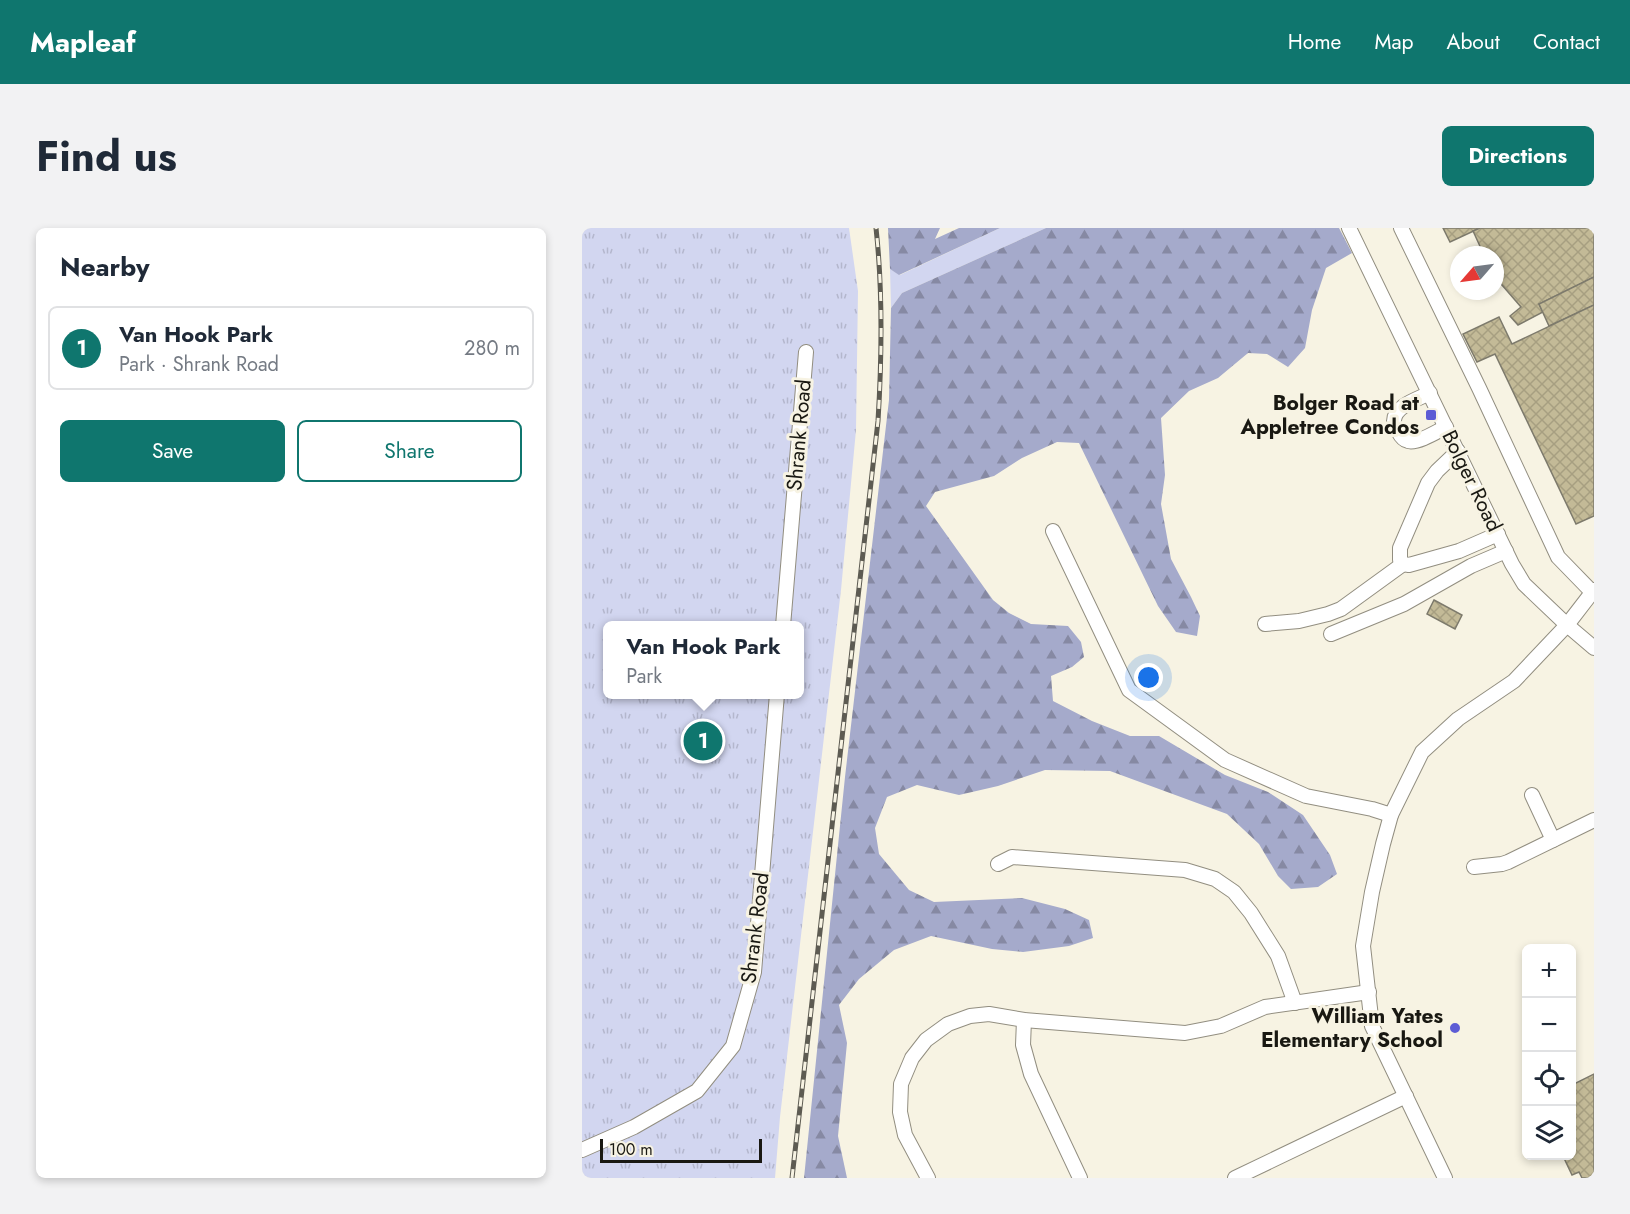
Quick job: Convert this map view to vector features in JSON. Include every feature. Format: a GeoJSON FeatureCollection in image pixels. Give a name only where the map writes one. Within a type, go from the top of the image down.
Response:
{"type":"FeatureCollection","features":[{"type":"Feature","properties":{"kind":"street","name":"Bolger Road"},"geometry":{"type":"LineString","coordinates":[[1349,228],[1524,584],[1594,648]]}},
{"type":"Feature","properties":{"kind":"street"},"geometry":{"type":"LineString","coordinates":[[1401,228],[1558,557],[1593,591],[1567,625],[1514,681],[1458,719],[1422,752],[1391,815],[1383,844],[1363,946],[1372,1026],[1445,1178]]}},
{"type":"Feature","properties":{"kind":"street","name":"Shrank Road"},"geometry":{"type":"LineString","coordinates":[[783,621],[806,352]]}},
{"type":"Feature","properties":{"kind":"street"},"geometry":{"type":"LineString","coordinates":[[1430,393],[1398,409],[1394,415],[1396,426],[1402,438],[1408,441],[1417,441],[1446,427]]}},
{"type":"Feature","properties":{"kind":"street"},"geometry":{"type":"LineString","coordinates":[[1403,564],[1400,560],[1400,548],[1428,483],[1458,451]]}},
{"type":"Feature","properties":{"kind":"street"},"geometry":{"type":"LineString","coordinates":[[1053,531],[1129,690],[1225,760],[1306,796],[1391,815]]}},
{"type":"Feature","properties":{"kind":"street"},"geometry":{"type":"LineString","coordinates":[[1265,624],[1299,621],[1329,614],[1341,609],[1403,564],[1409,565],[1459,551],[1498,534]]}},
{"type":"Feature","properties":{"kind":"street"},"geometry":{"type":"LineString","coordinates":[[1331,634],[1404,604],[1471,566],[1506,551]]}},
{"type":"Feature","properties":{"kind":"street","name":"Shrank Road"},"geometry":{"type":"LineString","coordinates":[[582,1150],[634,1127],[697,1091],[733,1047],[754,972],[777,699]]}},
{"type":"Feature","properties":{"kind":"street"},"geometry":{"type":"LineString","coordinates":[[1532,795],[1553,840]]}},
{"type":"Feature","properties":{"kind":"street"},"geometry":{"type":"LineString","coordinates":[[1474,867],[1502,864],[1594,820]]}},
{"type":"Feature","properties":{"kind":"street"},"geometry":{"type":"LineString","coordinates":[[998,864],[1012,856],[1185,870],[1215,879],[1234,892],[1251,913],[1278,956],[1295,1003]]}},
{"type":"Feature","properties":{"kind":"street"},"geometry":{"type":"LineString","coordinates":[[928,1178],[905,1135],[900,1112],[902,1084],[912,1058],[926,1040],[948,1024],[970,1016],[989,1014],[1024,1020],[1185,1033],[1221,1026],[1265,1007],[1369,992]]}},
{"type":"Feature","properties":{"kind":"street"},"geometry":{"type":"LineString","coordinates":[[1024,1020],[1023,1045],[1030,1074],[1080,1178]]}},
{"type":"Feature","properties":{"kind":"street"},"geometry":{"type":"LineString","coordinates":[[1235,1178],[1406,1095]]}},
{"type":"Feature","properties":{"kind":"green space"},"geometry":{"type":"Polygon","coordinates":[[[582,228],[849,228],[858,291],[856,430],[841,590],[780,1117],[775,1178],[582,1178],[582,228]]]}},
{"type":"Feature","properties":{"kind":"green space"},"geometry":{"type":"Polygon","coordinates":[[[888,228],[940,228],[935,239],[959,228],[1000,228],[899,275],[890,269],[888,228]]]}},
{"type":"Feature","properties":{"kind":"green space"},"geometry":{"type":"Polygon","coordinates":[[[1000,228],[1046,228],[902,293],[891,308],[890,269],[900,275],[1000,228]]]}},
{"type":"Feature","properties":{"kind":"green space"},"geometry":{"type":"Polygon","coordinates":[[[1046,228],[1339,228],[1352,253],[1326,268],[1312,310],[1305,348],[1288,367],[1267,354],[1248,353],[1218,378],[1189,391],[1161,418],[1165,475],[1161,504],[1171,559],[1200,616],[1197,636],[1176,632],[1158,606],[1079,443],[1057,442],[1022,458],[994,476],[935,492],[926,506],[993,600],[1009,613],[1031,624],[1068,626],[1081,642],[1084,657],[1072,667],[1051,676],[1053,701],[1092,721],[1130,736],[1159,736],[1225,775],[1268,792],[1303,815],[1330,855],[1337,874],[1318,887],[1291,889],[1278,876],[1259,844],[1227,814],[1110,771],[1045,770],[998,786],[959,795],[917,785],[887,797],[875,828],[879,854],[909,890],[934,902],[1022,898],[1065,909],[1089,920],[1093,938],[1069,946],[1023,952],[992,949],[931,936],[894,950],[859,979],[839,1005],[847,1043],[838,1136],[847,1178],[804,1178],[845,777],[889,400],[891,308],[902,293],[1046,228]]]}},
{"type":"Feature","properties":{"kind":"building"},"geometry":{"type":"Polygon","coordinates":[[[1443,228],[1480,228],[1450,242],[1443,228]]]}},
{"type":"Feature","properties":{"kind":"building"},"geometry":{"type":"Polygon","coordinates":[[[1480,228],[1594,228],[1594,277],[1539,304],[1543,312],[1518,325],[1510,316],[1521,307],[1504,287],[1504,246],[1480,246],[1473,231],[1480,228]]]}},
{"type":"Feature","properties":{"kind":"building"},"geometry":{"type":"Polygon","coordinates":[[[1594,277],[1594,305],[1549,326],[1539,304],[1594,277]]]}},
{"type":"Feature","properties":{"kind":"building"},"geometry":{"type":"Polygon","coordinates":[[[1594,305],[1594,516],[1576,524],[1495,354],[1477,362],[1463,334],[1499,317],[1512,344],[1594,305]]]}},
{"type":"Feature","properties":{"kind":"building"},"geometry":{"type":"Polygon","coordinates":[[[1434,600],[1462,615],[1455,629],[1427,614],[1434,600]]]}},
{"type":"Feature","properties":{"kind":"building"},"geometry":{"type":"Polygon","coordinates":[[[1594,1074],[1594,1178],[1582,1178],[1579,1172],[1572,1175],[1565,1160],[1576,1160],[1576,1083],[1594,1074]]]}},
{"type":"Feature","properties":{"kind":"railway"},"geometry":{"type":"LineString","coordinates":[[792,1178],[878,421],[881,324],[876,228]]}},
{"type":"Feature","properties":{"kind":"place","name":"Bolger Road at Appletree Condos"},"geometry":{"type":"Point","coordinates":[1431,415]}},
{"type":"Feature","properties":{"kind":"place","name":"Van Hook Park"},"geometry":{"type":"Point","coordinates":[703,741]}},
{"type":"Feature","properties":{"kind":"place","name":"William Yates Elementary School"},"geometry":{"type":"Point","coordinates":[1455,1028]}}]}
